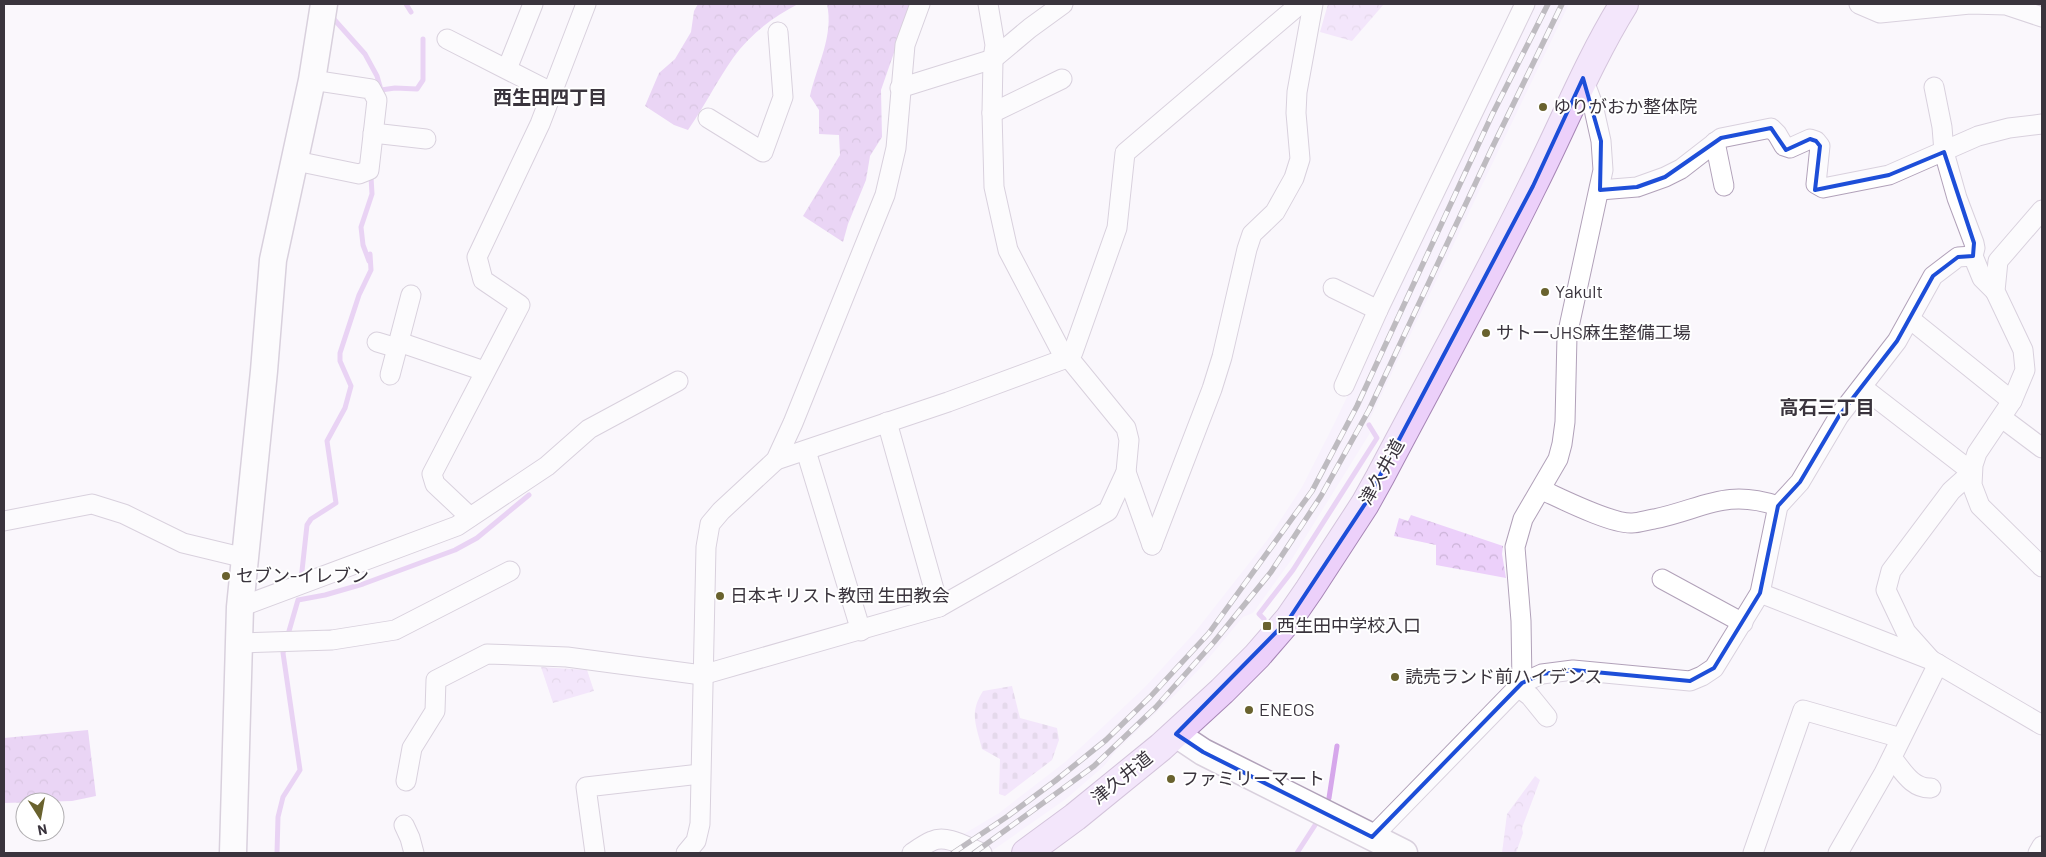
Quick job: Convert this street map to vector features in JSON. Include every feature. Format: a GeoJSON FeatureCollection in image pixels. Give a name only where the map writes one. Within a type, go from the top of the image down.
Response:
{"type":"FeatureCollection","features":[{"type":"Feature","properties":{"kind":"main road","name":"津久井道"},"geometry":{"type":"LineString","coordinates":[[1026,853],[1075,817],[1176,734],[1257,656],[1289,619],[1365,504],[1533,186],[1605,34],[1624,4]]}},
{"type":"Feature","properties":{"kind":"street"},"geometry":{"type":"LineString","coordinates":[[234,853],[240,607],[264,371],[273,260],[296,161],[312,80],[324,4]]}},
{"type":"Feature","properties":{"kind":"street"},"geometry":{"type":"LineString","coordinates":[[506,69],[533,4]]}},
{"type":"Feature","properties":{"kind":"street"},"geometry":{"type":"LineString","coordinates":[[470,517],[435,484],[432,474],[484,371],[520,306],[483,280],[477,258],[553,93],[586,4]]}},
{"type":"Feature","properties":{"kind":"street"},"geometry":{"type":"LineString","coordinates":[[686,853],[696,841],[700,824],[706,547],[710,524],[721,511],[776,460],[794,423],[885,195],[896,148],[905,45],[920,4]]}},
{"type":"Feature","properties":{"kind":"street"},"geometry":{"type":"LineString","coordinates":[[406,781],[412,748],[434,711],[436,680],[487,654],[567,657],[702,675],[939,607],[1108,511],[1126,472],[1129,447],[1126,428],[1062,354],[1008,250],[994,187],[992,113],[995,45],[988,4]]}},
{"type":"Feature","properties":{"kind":"street"},"geometry":{"type":"LineString","coordinates":[[900,88],[993,59],[1030,28],[1064,4]]}},
{"type":"Feature","properties":{"kind":"street"},"geometry":{"type":"LineString","coordinates":[[776,460],[948,402],[1067,358],[1073,352],[1117,228],[1125,153],[1300,4]]}},
{"type":"Feature","properties":{"kind":"street"},"geometry":{"type":"LineString","coordinates":[[1126,472],[1152,545],[1212,389],[1222,357],[1252,234],[1275,212],[1294,178],[1300,158],[1296,113],[1313,4]]}},
{"type":"Feature","properties":{"kind":"street"},"geometry":{"type":"LineString","coordinates":[[1344,386],[1378,310],[1525,4]]}},
{"type":"Feature","properties":{"kind":"street"},"geometry":{"type":"LineString","coordinates":[[1859,4],[1880,13],[1970,4],[2006,5],[2042,17]]}},
{"type":"Feature","properties":{"kind":"street"},"geometry":{"type":"LineString","coordinates":[[708,118],[763,152],[783,97],[778,32]]}},
{"type":"Feature","properties":{"kind":"street"},"geometry":{"type":"LineString","coordinates":[[447,39],[553,93]]}},
{"type":"Feature","properties":{"kind":"street"},"geometry":{"type":"LineString","coordinates":[[1547,717],[1520,685],[1521,621],[1515,547],[1523,519],[1542,490],[1558,460],[1562,444],[1565,422],[1568,336],[1575,293],[1600,190],[1603,170],[1601,141],[1593,105],[1583,78]]}},
{"type":"Feature","properties":{"kind":"street"},"geometry":{"type":"LineString","coordinates":[[992,113],[1062,79]]}},
{"type":"Feature","properties":{"kind":"street"},"geometry":{"type":"LineString","coordinates":[[296,161],[359,174],[368,170],[377,100],[371,89],[312,80]]}},
{"type":"Feature","properties":{"kind":"street"},"geometry":{"type":"LineString","coordinates":[[1934,87],[1942,127],[1944,152],[1957,198],[1974,242],[1973,256],[1982,278],[1995,291],[2022,350],[2025,362],[2025,370],[2012,401],[1977,453],[1972,472],[1972,485],[1980,506],[2042,567]]}},
{"type":"Feature","properties":{"kind":"street"},"geometry":{"type":"LineString","coordinates":[[1600,190],[1636,186],[1666,177],[1681,169],[1721,138],[1771,128],[1784,146],[1790,148],[1810,139],[1816,141],[1820,146],[1816,184],[1823,188],[1889,175],[1978,136],[2009,128],[2042,124]]}},
{"type":"Feature","properties":{"kind":"street"},"geometry":{"type":"LineString","coordinates":[[373,133],[426,139]]}},
{"type":"Feature","properties":{"kind":"street"},"geometry":{"type":"LineString","coordinates":[[1715,142],[1724,186]]}},
{"type":"Feature","properties":{"kind":"street"},"geometry":{"type":"LineString","coordinates":[[1995,291],[1998,262],[2042,210]]}},
{"type":"Feature","properties":{"kind":"street"},"geometry":{"type":"LineString","coordinates":[[1372,837],[1520,685],[1542,674],[1573,670],[1690,681],[1714,668],[1760,593],[1778,506],[1800,482],[1839,416],[1897,341],[1934,276],[1958,257],[1973,256]]}},
{"type":"Feature","properties":{"kind":"street"},"geometry":{"type":"LineString","coordinates":[[1333,288],[1378,310]]}},
{"type":"Feature","properties":{"kind":"street"},"geometry":{"type":"LineString","coordinates":[[390,375],[411,295]]}},
{"type":"Feature","properties":{"kind":"street"},"geometry":{"type":"LineString","coordinates":[[1910,319],[2012,401]]}},
{"type":"Feature","properties":{"kind":"street"},"geometry":{"type":"LineString","coordinates":[[377,342],[398,345],[484,371]]}},
{"type":"Feature","properties":{"kind":"street"},"geometry":{"type":"LineString","coordinates":[[240,607],[457,526],[546,466],[589,429],[678,381]]}},
{"type":"Feature","properties":{"kind":"street"},"geometry":{"type":"LineString","coordinates":[[1862,387],[1972,472]]}},
{"type":"Feature","properties":{"kind":"street"},"geometry":{"type":"LineString","coordinates":[[2002,418],[2042,448]]}},
{"type":"Feature","properties":{"kind":"street"},"geometry":{"type":"LineString","coordinates":[[886,422],[939,607]]}},
{"type":"Feature","properties":{"kind":"street"},"geometry":{"type":"LineString","coordinates":[[806,451],[861,630]]}},
{"type":"Feature","properties":{"kind":"street"},"geometry":{"type":"LineString","coordinates":[[1935,662],[1906,632],[1886,590],[1891,571],[1951,490],[1972,472]]}},
{"type":"Feature","properties":{"kind":"street"},"geometry":{"type":"LineString","coordinates":[[1542,490],[1578,507],[1622,522],[1632,523],[1664,517],[1728,498],[1747,499],[1778,506]]}},
{"type":"Feature","properties":{"kind":"street"},"geometry":{"type":"LineString","coordinates":[[4,521],[92,504],[124,514],[183,543],[245,558]]}},
{"type":"Feature","properties":{"kind":"street"},"geometry":{"type":"LineString","coordinates":[[238,643],[332,640],[394,630],[510,571]]}},
{"type":"Feature","properties":{"kind":"street"},"geometry":{"type":"LineString","coordinates":[[1662,579],[1743,623]]}},
{"type":"Feature","properties":{"kind":"street"},"geometry":{"type":"LineString","coordinates":[[1760,593],[1935,662],[2042,725]]}},
{"type":"Feature","properties":{"kind":"street"},"geometry":{"type":"LineString","coordinates":[[1838,853],[1892,758],[1935,662]]}},
{"type":"Feature","properties":{"kind":"street"},"geometry":{"type":"LineString","coordinates":[[1753,853],[1803,710],[1901,738]]}},
{"type":"Feature","properties":{"kind":"street"},"geometry":{"type":"LineString","coordinates":[[1176,734],[1203,752],[1401,853]]}},
{"type":"Feature","properties":{"kind":"street"},"geometry":{"type":"LineString","coordinates":[[1892,758],[1915,785],[1921,788],[1931,788]]}},
{"type":"Feature","properties":{"kind":"street"},"geometry":{"type":"LineString","coordinates":[[595,853],[586,787],[700,774]]}},
{"type":"Feature","properties":{"kind":"street"},"geometry":{"type":"LineString","coordinates":[[404,825],[414,853]]}},
{"type":"Feature","properties":{"kind":"street"},"geometry":{"type":"LineString","coordinates":[[912,853],[933,840],[941,839],[982,853]]}},
{"type":"Feature","properties":{"kind":"street"},"geometry":{"type":"LineString","coordinates":[[2038,853],[2042,846]]}},
{"type":"Feature","properties":{"kind":"highlighted area"},"geometry":{"type":"Polygon","coordinates":[[[1583,78],[1601,141],[1600,190],[1637,187],[1665,177],[1721,138],[1771,128],[1786,150],[1810,139],[1816,141],[1820,146],[1815,190],[1889,175],[1944,152],[1974,243],[1973,256],[1958,257],[1933,276],[1897,341],[1839,416],[1800,482],[1778,506],[1760,593],[1714,668],[1690,681],[1573,670],[1542,674],[1522,683],[1372,837],[1203,752],[1176,734],[1289,619],[1365,504],[1533,186],[1583,78]]]}},
{"type":"Feature","properties":{"kind":"shaded area"},"geometry":{"type":"Polygon","coordinates":[[[1536,4],[1569,4],[1367,425],[1370,433],[1292,559],[1253,613],[1243,617],[1176,694],[1116,751],[1104,766],[1066,799],[989,853],[932,853],[999,813],[1065,762],[1108,722],[1147,685],[1195,632],[1268,539],[1302,487],[1333,426],[1536,4]]]}},
{"type":"Feature","properties":{"kind":"green space"},"geometry":{"type":"Polygon","coordinates":[[[698,4],[798,4],[762,27],[740,49],[688,130],[674,125],[645,106],[659,73],[675,59],[691,32],[694,11],[698,4]]]}},
{"type":"Feature","properties":{"kind":"green space"},"geometry":{"type":"Polygon","coordinates":[[[827,4],[911,4],[881,90],[882,137],[870,156],[866,180],[848,224],[843,242],[803,216],[840,155],[839,135],[819,134],[819,110],[810,96],[827,39],[829,16],[827,4]]]}},
{"type":"Feature","properties":{"kind":"green space"},"geometry":{"type":"Polygon","coordinates":[[[1328,4],[1384,4],[1352,41],[1320,32],[1328,4]]]}},
{"type":"Feature","properties":{"kind":"green space"},"geometry":{"type":"Polygon","coordinates":[[[1411,515],[1503,546],[1502,554],[1506,578],[1436,565],[1436,545],[1394,536],[1399,518],[1408,521],[1411,515]]]}},
{"type":"Feature","properties":{"kind":"green space"},"geometry":{"type":"Polygon","coordinates":[[[541,667],[587,670],[594,691],[553,703],[541,667]]]}},
{"type":"Feature","properties":{"kind":"green space"},"geometry":{"type":"Polygon","coordinates":[[[1012,686],[1020,718],[1057,728],[1059,740],[1052,760],[1005,796],[999,794],[1000,759],[982,749],[975,713],[983,691],[1012,686]]]}},
{"type":"Feature","properties":{"kind":"green space"},"geometry":{"type":"Polygon","coordinates":[[[88,730],[96,796],[65,801],[65,792],[15,792],[15,803],[4,803],[4,738],[88,730]]]}},
{"type":"Feature","properties":{"kind":"green space"},"geometry":{"type":"Polygon","coordinates":[[[1535,776],[1540,780],[1522,828],[1523,833],[1516,853],[1502,853],[1507,814],[1535,776]]]}},
{"type":"Feature","properties":{"kind":"waterway"},"geometry":{"type":"LineString","coordinates":[[406,4],[411,12]]}},
{"type":"Feature","properties":{"kind":"waterway"},"geometry":{"type":"LineString","coordinates":[[332,17],[365,54],[377,76],[381,90],[395,88],[417,89],[423,80],[423,39]]}},
{"type":"Feature","properties":{"kind":"waterway"},"geometry":{"type":"LineString","coordinates":[[369,261],[363,245],[361,227],[372,194],[371,177]]}},
{"type":"Feature","properties":{"kind":"waterway"},"geometry":{"type":"LineString","coordinates":[[301,580],[307,525],[311,519],[336,503],[327,441],[345,408],[351,386],[340,361],[340,353],[359,295],[371,270],[370,254]]}},
{"type":"Feature","properties":{"kind":"waterway"},"geometry":{"type":"LineString","coordinates":[[1264,619],[1259,614],[1293,570],[1377,438],[1369,425]]}},
{"type":"Feature","properties":{"kind":"waterway"},"geometry":{"type":"LineString","coordinates":[[287,638],[298,600],[325,595],[363,584],[455,550],[477,538],[529,495]]}},
{"type":"Feature","properties":{"kind":"waterway"},"geometry":{"type":"LineString","coordinates":[[277,853],[278,817],[283,797],[300,770],[283,653],[285,646]]}},
{"type":"Feature","properties":{"kind":"waterway"},"geometry":{"type":"LineString","coordinates":[[1326,804],[1329,798],[1337,746]]}},
{"type":"Feature","properties":{"kind":"waterway"},"geometry":{"type":"LineString","coordinates":[[1297,853],[1319,819]]}},
{"type":"Feature","properties":{"kind":"railway"},"geometry":{"type":"LineString","coordinates":[[953,853],[1055,781],[1106,740],[1150,697],[1209,633],[1312,491],[1357,406],[1492,115],[1548,4]]}},
{"type":"Feature","properties":{"kind":"railway"},"geometry":{"type":"LineString","coordinates":[[974,853],[1094,766],[1156,707],[1214,642],[1271,572],[1321,496],[1369,410],[1562,4]]}},
{"type":"Feature","properties":{"kind":"place","name":"ゆりがおか整体院"},"geometry":{"type":"Point","coordinates":[1543,107]}},
{"type":"Feature","properties":{"kind":"place","name":"Yakult"},"geometry":{"type":"Point","coordinates":[1545,292]}},
{"type":"Feature","properties":{"kind":"place","name":"サトーJHS麻生整備工場"},"geometry":{"type":"Point","coordinates":[1486,333]}},
{"type":"Feature","properties":{"kind":"place","name":"セブン-イレブン"},"geometry":{"type":"Point","coordinates":[226,576]}},
{"type":"Feature","properties":{"kind":"place","name":"日本キリスト教団 生田教会"},"geometry":{"type":"Point","coordinates":[720,596]}},
{"type":"Feature","properties":{"kind":"place","name":"西生田中学校入口"},"geometry":{"type":"Point","coordinates":[1267,626]}},
{"type":"Feature","properties":{"kind":"place","name":"読売ランド前ハイデンス"},"geometry":{"type":"Point","coordinates":[1395,677]}},
{"type":"Feature","properties":{"kind":"place","name":"ENEOS"},"geometry":{"type":"Point","coordinates":[1249,710]}},
{"type":"Feature","properties":{"kind":"place","name":"ファミリーマート"},"geometry":{"type":"Point","coordinates":[1171,779]}},
{"type":"Feature","properties":{"kind":"district","name":"西生田四丁目"},"geometry":{"type":"Point","coordinates":[550,97]}},
{"type":"Feature","properties":{"kind":"district","name":"高石三丁目"},"geometry":{"type":"Point","coordinates":[1827,407]}}]}
